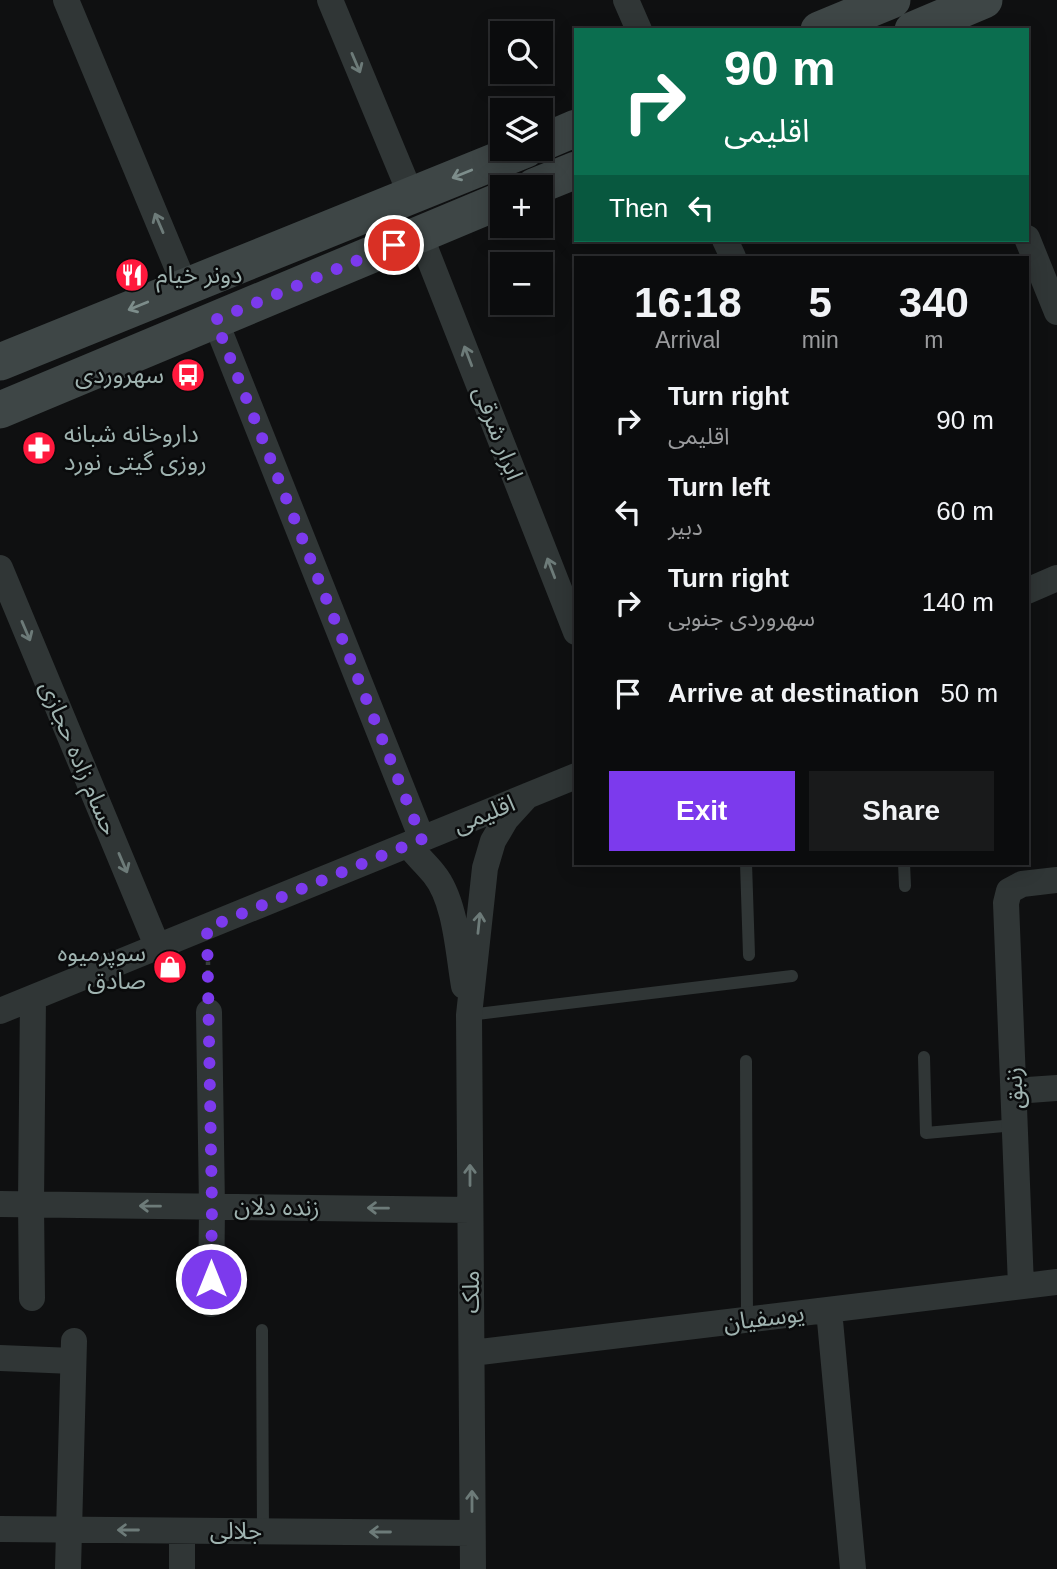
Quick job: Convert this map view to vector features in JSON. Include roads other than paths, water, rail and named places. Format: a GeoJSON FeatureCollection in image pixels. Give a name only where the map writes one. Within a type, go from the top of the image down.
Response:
{"type":"FeatureCollection","features":[{"type":"Feature","properties":{"kind":"main road"},"geometry":{"type":"LineString","coordinates":[[824,28],[892,0]]}},
{"type":"Feature","properties":{"kind":"main road"},"geometry":{"type":"LineString","coordinates":[[932,26],[984,0]]}},
{"type":"Feature","properties":{"kind":"main road"},"geometry":{"type":"LineString","coordinates":[[553,138],[574,129]]}},
{"type":"Feature","properties":{"kind":"main road"},"geometry":{"type":"LineString","coordinates":[[0,362],[496,161]]}},
{"type":"Feature","properties":{"kind":"main road"},"geometry":{"type":"LineString","coordinates":[[553,179],[574,171]]}},
{"type":"Feature","properties":{"kind":"main road"},"geometry":{"type":"LineString","coordinates":[[0,410],[490,206]]}},
{"type":"Feature","properties":{"kind":"street"},"geometry":{"type":"LineString","coordinates":[[66,0],[186,286]]}},
{"type":"Feature","properties":{"kind":"street"},"geometry":{"type":"LineString","coordinates":[[330,0],[411,195]]}},
{"type":"Feature","properties":{"kind":"street"},"geometry":{"type":"LineString","coordinates":[[626,0],[638,28]]}},
{"type":"Feature","properties":{"kind":"street","name":"ابرار شرقی"},"geometry":{"type":"LineString","coordinates":[[420,235],[574,627]]}},
{"type":"Feature","properties":{"kind":"street"},"geometry":{"type":"LineString","coordinates":[[1029,242],[1057,312]]}},
{"type":"Feature","properties":{"kind":"street"},"geometry":{"type":"LineString","coordinates":[[215,320],[415,842],[446,896],[453,920],[469,1015]]}},
{"type":"Feature","properties":{"kind":"street","name":"حسام زاده حجازی"},"geometry":{"type":"LineString","coordinates":[[0,568],[158,948]]}},
{"type":"Feature","properties":{"kind":"street"},"geometry":{"type":"LineString","coordinates":[[1029,589],[1057,578]]}},
{"type":"Feature","properties":{"kind":"street","name":"اقلیمی"},"geometry":{"type":"LineString","coordinates":[[0,1011],[574,777]]}},
{"type":"Feature","properties":{"kind":"street"},"geometry":{"type":"LineString","coordinates":[[469,1015],[485,868],[493,841],[506,819],[527,796]]}},
{"type":"Feature","properties":{"kind":"street","name":"زنبق"},"geometry":{"type":"LineString","coordinates":[[1021,1286],[1006,903],[1009,891],[1022,884],[1057,880]]}},
{"type":"Feature","properties":{"kind":"street"},"geometry":{"type":"LineString","coordinates":[[32,1298],[33,998]]}},
{"type":"Feature","properties":{"kind":"street"},"geometry":{"type":"LineString","coordinates":[[209,1012],[211,1304]]}},
{"type":"Feature","properties":{"kind":"street","name":"ملک"},"geometry":{"type":"LineString","coordinates":[[469,1015],[473,1569]]}},
{"type":"Feature","properties":{"kind":"street"},"geometry":{"type":"LineString","coordinates":[[1014,1091],[1057,1088]]}},
{"type":"Feature","properties":{"kind":"street","name":"زنده دلان"},"geometry":{"type":"LineString","coordinates":[[0,1204],[471,1210]]}},
{"type":"Feature","properties":{"kind":"street","name":"یوسفیان"},"geometry":{"type":"LineString","coordinates":[[471,1353],[1057,1282]]}},
{"type":"Feature","properties":{"kind":"street"},"geometry":{"type":"LineString","coordinates":[[829,1310],[853,1569]]}},
{"type":"Feature","properties":{"kind":"street"},"geometry":{"type":"LineString","coordinates":[[0,1358],[74,1351],[68,1569]]}},
{"type":"Feature","properties":{"kind":"street","name":"جلالی"},"geometry":{"type":"LineString","coordinates":[[0,1529],[472,1532]]}},
{"type":"Feature","properties":{"kind":"street"},"geometry":{"type":"LineString","coordinates":[[182,1531],[182,1569]]}},
{"type":"Feature","properties":{"kind":"lane"},"geometry":{"type":"LineString","coordinates":[[746,865],[749,955]]}},
{"type":"Feature","properties":{"kind":"lane"},"geometry":{"type":"LineString","coordinates":[[904,865],[905,886]]}},
{"type":"Feature","properties":{"kind":"lane"},"geometry":{"type":"LineString","coordinates":[[469,1015],[792,976]]}},
{"type":"Feature","properties":{"kind":"lane"},"geometry":{"type":"LineString","coordinates":[[924,1057],[926,1133],[1015,1125]]}},
{"type":"Feature","properties":{"kind":"lane"},"geometry":{"type":"LineString","coordinates":[[746,1061],[747,1320]]}},
{"type":"Feature","properties":{"kind":"lane"},"geometry":{"type":"LineString","coordinates":[[262,1330],[263,1531]]}},
{"type":"Feature","properties":{"kind":"place","name":"دونر خیام"},"geometry":{"type":"Point","coordinates":[132,275]}},
{"type":"Feature","properties":{"kind":"place","name":"سهروردی"},"geometry":{"type":"Point","coordinates":[188,375]}},
{"type":"Feature","properties":{"kind":"place","name":"داروخانه شبانه روزی گیتی نورد"},"geometry":{"type":"Point","coordinates":[39,448]}},
{"type":"Feature","properties":{"kind":"place","name":"سوپرمیوه صادق"},"geometry":{"type":"Point","coordinates":[170,967]}}]}
